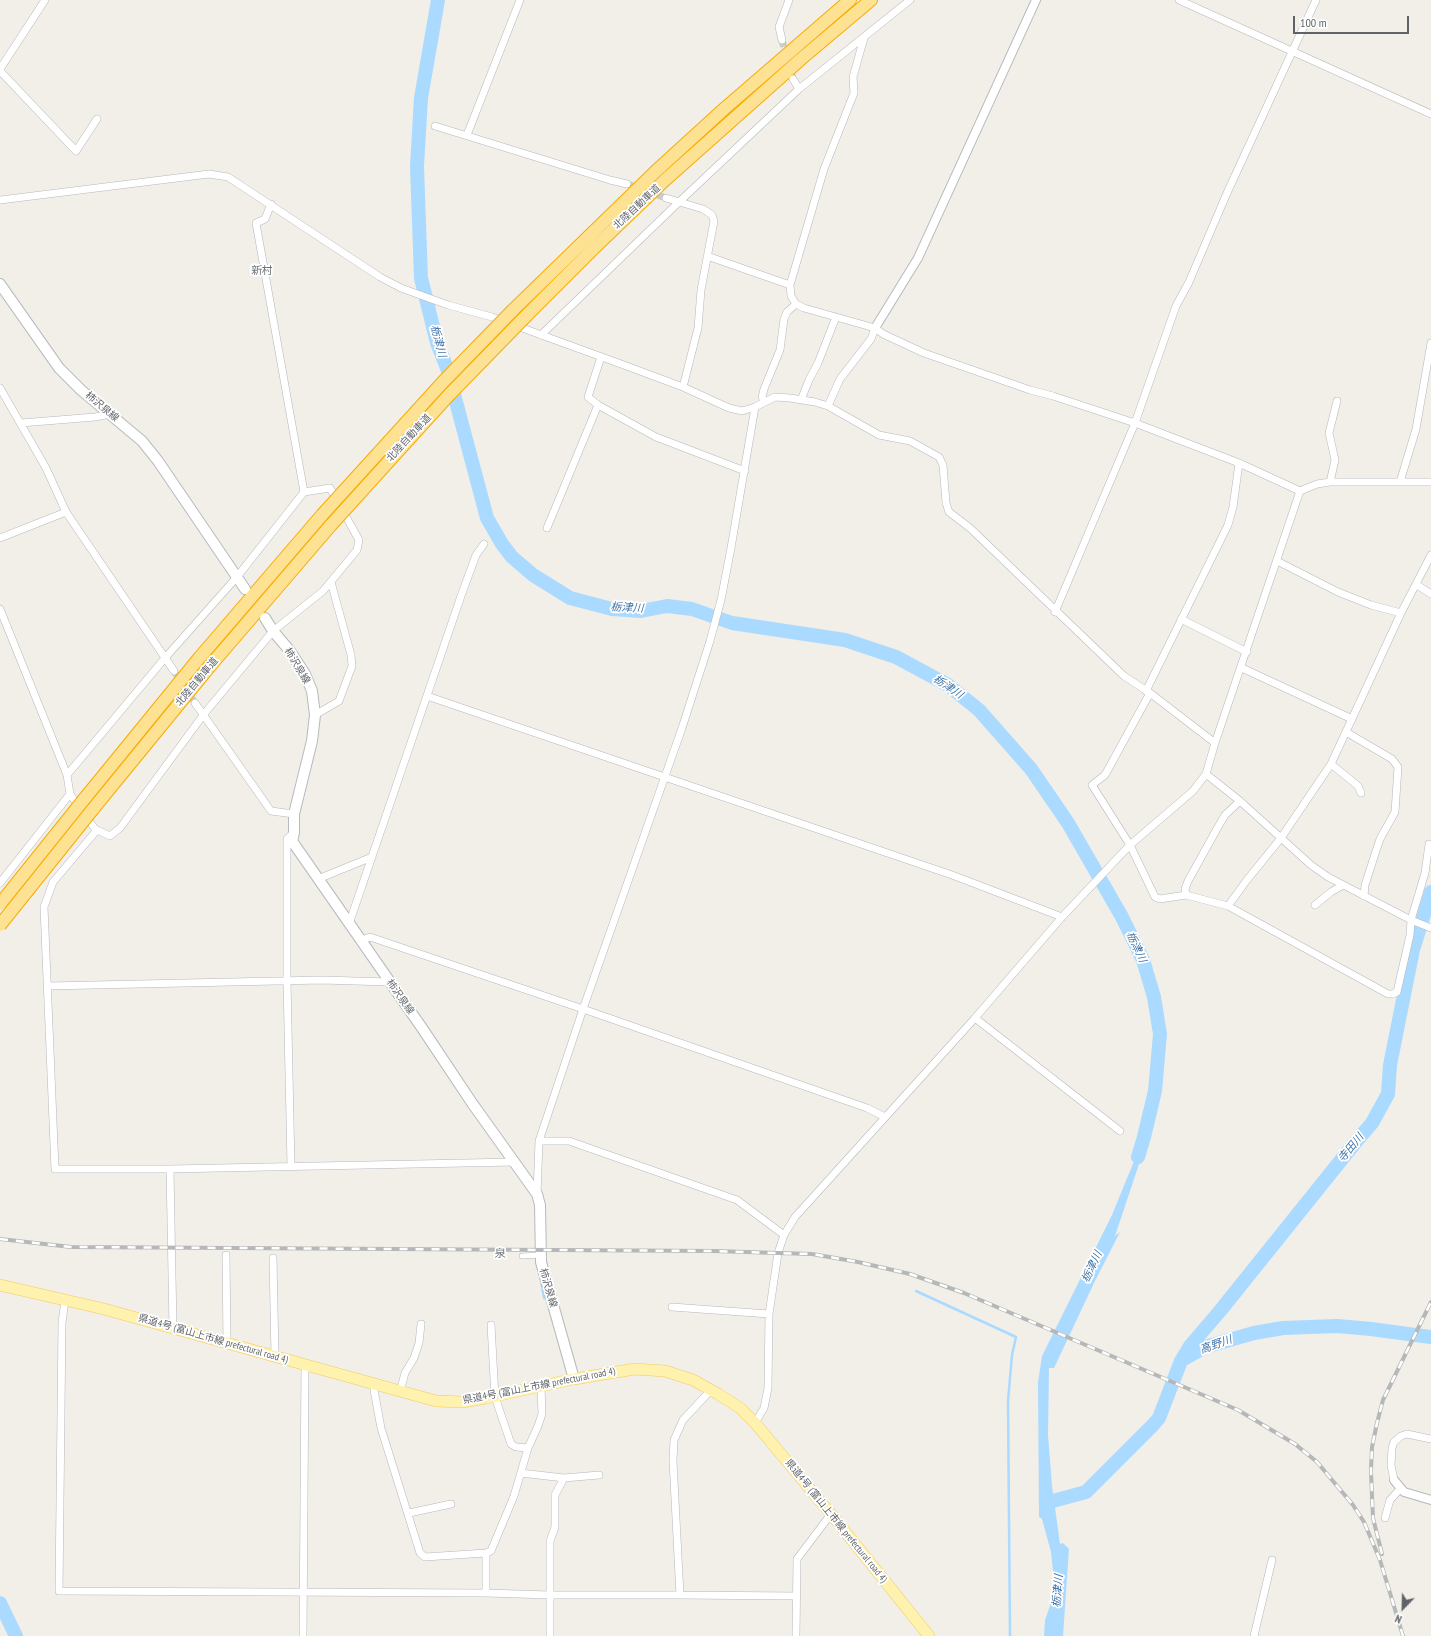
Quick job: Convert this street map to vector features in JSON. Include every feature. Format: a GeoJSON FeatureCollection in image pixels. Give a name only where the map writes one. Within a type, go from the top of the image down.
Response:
{"type":"FeatureCollection","features":[{"type":"Feature","properties":{"kind":"highway","name":"北陸自動車道"},"geometry":{"type":"LineString","coordinates":[[0,904],[200,657],[322,515],[442,383],[513,310],[656,171],[753,83],[850,0]]}},
{"type":"Feature","properties":{"kind":"highway","name":"北陸自動車道"},"geometry":{"type":"LineString","coordinates":[[0,925],[210,666],[331,524],[449,395],[594,248],[671,175],[801,59],[871,0]]}},
{"type":"Feature","properties":{"kind":"main road","name":"柿沢泉線"},"geometry":{"type":"LineString","coordinates":[[0,284],[59,368],[81,390],[142,441],[158,461],[245,588]]}},
{"type":"Feature","properties":{"kind":"main road","name":"柿沢泉線"},"geometry":{"type":"LineString","coordinates":[[265,618],[272,631],[290,650],[305,674],[312,691],[315,715],[312,741],[294,814],[294,833],[292,841],[537,1194],[540,1205],[541,1255],[544,1276],[574,1379]]}},
{"type":"Feature","properties":{"kind":"main road","name":"県道4号 (富山上市線 prefectural road 4)"},"geometry":{"type":"LineString","coordinates":[[0,1285],[104,1309],[436,1401],[463,1402],[574,1379],[635,1369],[665,1371],[693,1380],[740,1408],[755,1423],[831,1514],[929,1636]]}},
{"type":"Feature","properties":{"kind":"street"},"geometry":{"type":"LineString","coordinates":[[45,0],[0,70],[76,151],[97,119]]}},
{"type":"Feature","properties":{"kind":"street"},"geometry":{"type":"LineString","coordinates":[[467,134],[520,0]]}},
{"type":"Feature","properties":{"kind":"street"},"geometry":{"type":"LineString","coordinates":[[782,40],[779,27],[790,0]]}},
{"type":"Feature","properties":{"kind":"street"},"geometry":{"type":"LineString","coordinates":[[541,335],[799,89],[910,0]]}},
{"type":"Feature","properties":{"kind":"street"},"geometry":{"type":"LineString","coordinates":[[828,406],[840,379],[871,339],[875,328],[918,258],[1036,0]]}},
{"type":"Feature","properties":{"kind":"street"},"geometry":{"type":"LineString","coordinates":[[1179,0],[1431,114]]}},
{"type":"Feature","properties":{"kind":"street"},"geometry":{"type":"LineString","coordinates":[[1055,612],[1136,423],[1175,308],[1189,282],[1227,193],[1316,0]]}},
{"type":"Feature","properties":{"kind":"street"},"geometry":{"type":"LineString","coordinates":[[864,38],[853,77],[854,93],[824,169],[790,285],[791,296],[796,304],[804,308],[875,328],[883,334],[924,353],[1030,390],[1136,423],[1239,463],[1300,491],[1317,484],[1330,482],[1431,482]]}},
{"type":"Feature","properties":{"kind":"street"},"geometry":{"type":"LineString","coordinates":[[793,79],[799,89]]}},
{"type":"Feature","properties":{"kind":"street"},"geometry":{"type":"LineString","coordinates":[[435,126],[467,134],[610,180],[627,184]]}},
{"type":"Feature","properties":{"kind":"street"},"geometry":{"type":"LineString","coordinates":[[0,200],[209,174],[228,177],[380,277],[402,288],[448,305],[492,317],[683,387],[729,408],[742,411],[755,407],[775,397],[801,400],[828,406],[879,435],[910,441],[939,457],[943,465],[946,502],[949,512],[970,528],[1055,612],[1124,676],[1148,692],[1215,743]]}},
{"type":"Feature","properties":{"kind":"street"},"geometry":{"type":"LineString","coordinates":[[666,198],[703,209],[712,215],[714,221],[701,290],[698,328],[683,387]]}},
{"type":"Feature","properties":{"kind":"street"},"geometry":{"type":"LineString","coordinates":[[271,204],[265,219],[256,223],[304,492]]}},
{"type":"Feature","properties":{"kind":"street"},"geometry":{"type":"LineString","coordinates":[[708,256],[790,285]]}},
{"type":"Feature","properties":{"kind":"street"},"geometry":{"type":"LineString","coordinates":[[765,402],[762,397],[780,350],[784,319],[787,312],[796,304]]}},
{"type":"Feature","properties":{"kind":"street"},"geometry":{"type":"LineString","coordinates":[[801,400],[818,363],[836,317]]}},
{"type":"Feature","properties":{"kind":"street"},"geometry":{"type":"LineString","coordinates":[[1400,482],[1416,429],[1431,343]]}},
{"type":"Feature","properties":{"kind":"street"},"geometry":{"type":"LineString","coordinates":[[601,357],[588,397],[598,405],[656,437],[745,471]]}},
{"type":"Feature","properties":{"kind":"street"},"geometry":{"type":"LineString","coordinates":[[0,388],[46,468],[66,512],[174,671]]}},
{"type":"Feature","properties":{"kind":"street"},"geometry":{"type":"LineString","coordinates":[[1330,482],[1335,460],[1329,433],[1337,401]]}},
{"type":"Feature","properties":{"kind":"street"},"geometry":{"type":"LineString","coordinates":[[547,528],[598,405]]}},
{"type":"Feature","properties":{"kind":"street"},"geometry":{"type":"LineString","coordinates":[[537,1194],[539,1141],[583,1009],[682,728],[710,641],[720,600],[745,471],[755,407]]}},
{"type":"Feature","properties":{"kind":"street"},"geometry":{"type":"LineString","coordinates":[[21,423],[95,417],[110,414]]}},
{"type":"Feature","properties":{"kind":"street"},"geometry":{"type":"LineString","coordinates":[[1239,463],[1233,507],[1228,525],[1181,620],[1148,692],[1105,775],[1092,785],[1130,845],[1155,897],[1160,899],[1186,895],[1228,906],[1388,994],[1397,992],[1410,935],[1411,920],[1425,874],[1429,844]]}},
{"type":"Feature","properties":{"kind":"street"},"geometry":{"type":"LineString","coordinates":[[0,609],[67,775],[70,794],[97,830],[110,836],[120,828],[204,714],[272,631],[331,582],[357,550],[359,540],[330,488],[304,492],[237,577],[165,658],[67,775]]}},
{"type":"Feature","properties":{"kind":"street"},"geometry":{"type":"LineString","coordinates":[[755,1423],[764,1408],[768,1388],[769,1314],[778,1253],[784,1235],[796,1217],[1062,917],[1130,845],[1193,791],[1206,774],[1215,743],[1242,668],[1300,491]]}},
{"type":"Feature","properties":{"kind":"street"},"geometry":{"type":"LineString","coordinates":[[0,538],[66,512]]}},
{"type":"Feature","properties":{"kind":"street"},"geometry":{"type":"LineString","coordinates":[[349,924],[476,555],[484,544]]}},
{"type":"Feature","properties":{"kind":"street"},"geometry":{"type":"LineString","coordinates":[[1228,906],[1281,838],[1331,764],[1401,613],[1417,585],[1431,555]]}},
{"type":"Feature","properties":{"kind":"street"},"geometry":{"type":"LineString","coordinates":[[1277,561],[1338,592],[1401,613]]}},
{"type":"Feature","properties":{"kind":"street"},"geometry":{"type":"LineString","coordinates":[[315,715],[339,701],[352,666],[351,655],[331,582]]}},
{"type":"Feature","properties":{"kind":"street"},"geometry":{"type":"LineString","coordinates":[[1417,585],[1431,594]]}},
{"type":"Feature","properties":{"kind":"street"},"geometry":{"type":"LineString","coordinates":[[1181,620],[1247,652]]}},
{"type":"Feature","properties":{"kind":"street"},"geometry":{"type":"LineString","coordinates":[[1242,668],[1352,719]]}},
{"type":"Feature","properties":{"kind":"street"},"geometry":{"type":"LineString","coordinates":[[427,696],[952,875],[1062,917]]}},
{"type":"Feature","properties":{"kind":"street"},"geometry":{"type":"LineString","coordinates":[[195,703],[271,811],[294,814]]}},
{"type":"Feature","properties":{"kind":"street"},"geometry":{"type":"LineString","coordinates":[[1346,732],[1392,759],[1398,767],[1395,812],[1377,846],[1365,885],[1364,896]]}},
{"type":"Feature","properties":{"kind":"street"},"geometry":{"type":"LineString","coordinates":[[1331,764],[1358,786],[1361,793]]}},
{"type":"Feature","properties":{"kind":"street"},"geometry":{"type":"LineString","coordinates":[[1206,774],[1240,801],[1311,865],[1328,878],[1411,920],[1430,927]]}},
{"type":"Feature","properties":{"kind":"street"},"geometry":{"type":"LineString","coordinates":[[0,883],[70,794]]}},
{"type":"Feature","properties":{"kind":"street"},"geometry":{"type":"LineString","coordinates":[[1186,895],[1185,889],[1188,881],[1218,827],[1225,815],[1240,801]]}},
{"type":"Feature","properties":{"kind":"street"},"geometry":{"type":"LineString","coordinates":[[97,830],[53,882],[44,907],[55,1169],[170,1169],[514,1162]]}},
{"type":"Feature","properties":{"kind":"street"},"geometry":{"type":"LineString","coordinates":[[291,1166],[287,981],[287,839],[294,833]]}},
{"type":"Feature","properties":{"kind":"street"},"geometry":{"type":"LineString","coordinates":[[318,879],[372,857]]}},
{"type":"Feature","properties":{"kind":"street"},"geometry":{"type":"LineString","coordinates":[[1315,905],[1330,892],[1343,885]]}},
{"type":"Feature","properties":{"kind":"street"},"geometry":{"type":"LineString","coordinates":[[360,941],[370,937],[583,1009],[867,1108],[885,1117]]}},
{"type":"Feature","properties":{"kind":"street"},"geometry":{"type":"LineString","coordinates":[[48,986],[322,980],[390,982]]}},
{"type":"Feature","properties":{"kind":"street"},"geometry":{"type":"LineString","coordinates":[[974,1018],[1120,1131]]}},
{"type":"Feature","properties":{"kind":"street"},"geometry":{"type":"LineString","coordinates":[[539,1141],[569,1141],[737,1200],[784,1235]]}},
{"type":"Feature","properties":{"kind":"street"},"geometry":{"type":"LineString","coordinates":[[170,1169],[173,1328]]}},
{"type":"Feature","properties":{"kind":"street"},"geometry":{"type":"LineString","coordinates":[[226,1255],[227,1343]]}},
{"type":"Feature","properties":{"kind":"street"},"geometry":{"type":"LineString","coordinates":[[522,1256],[541,1255]]}},
{"type":"Feature","properties":{"kind":"street"},"geometry":{"type":"LineString","coordinates":[[273,1258],[276,1357]]}},
{"type":"Feature","properties":{"kind":"street"},"geometry":{"type":"LineString","coordinates":[[65,1300],[62,1322],[60,1591],[486,1593],[550,1596],[796,1596]]}},
{"type":"Feature","properties":{"kind":"street"},"geometry":{"type":"LineString","coordinates":[[672,1307],[769,1314]]}},
{"type":"Feature","properties":{"kind":"street"},"geometry":{"type":"LineString","coordinates":[[400,1392],[405,1374],[414,1358],[421,1324]]}},
{"type":"Feature","properties":{"kind":"street"},"geometry":{"type":"LineString","coordinates":[[491,1325],[495,1396],[511,1444],[516,1447],[528,1448]]}},
{"type":"Feature","properties":{"kind":"street"},"geometry":{"type":"LineString","coordinates":[[303,1636],[305,1365]]}},
{"type":"Feature","properties":{"kind":"street"},"geometry":{"type":"LineString","coordinates":[[376,1385],[374,1390],[381,1428],[420,1553],[425,1557],[486,1552],[491,1550],[514,1496],[528,1448],[542,1414],[541,1387]]}},
{"type":"Feature","properties":{"kind":"street"},"geometry":{"type":"LineString","coordinates":[[680,1595],[673,1461],[674,1440],[683,1420],[711,1390]]}},
{"type":"Feature","properties":{"kind":"street"},"geometry":{"type":"LineString","coordinates":[[1431,1439],[1407,1434],[1401,1436],[1394,1442],[1392,1448],[1391,1465],[1392,1475],[1400,1489],[1410,1495],[1431,1500]]}},
{"type":"Feature","properties":{"kind":"street"},"geometry":{"type":"LineString","coordinates":[[521,1473],[564,1478],[600,1475]]}},
{"type":"Feature","properties":{"kind":"street"},"geometry":{"type":"LineString","coordinates":[[550,1636],[550,1541],[555,1526],[555,1495],[564,1478]]}},
{"type":"Feature","properties":{"kind":"street"},"geometry":{"type":"LineString","coordinates":[[1385,1518],[1390,1500],[1400,1489]]}},
{"type":"Feature","properties":{"kind":"street"},"geometry":{"type":"LineString","coordinates":[[408,1513],[451,1504]]}},
{"type":"Feature","properties":{"kind":"street"},"geometry":{"type":"LineString","coordinates":[[796,1636],[797,1558],[831,1514]]}},
{"type":"Feature","properties":{"kind":"street"},"geometry":{"type":"LineString","coordinates":[[486,1552],[486,1593]]}},
{"type":"Feature","properties":{"kind":"street"},"geometry":{"type":"LineString","coordinates":[[1254,1636],[1272,1560]]}},
{"type":"Feature","properties":{"kind":"water"},"geometry":{"type":"Polygon","coordinates":[[[1148,1127],[1144,1149],[1115,1236],[1120,1232],[1054,1368],[1049,1368],[1048,1435],[1052,1486],[1060,1544],[1063,1543],[1069,1549],[1063,1636],[1044,1636],[1045,1620],[1050,1606],[1054,1580],[1051,1552],[1042,1519],[1039,1517],[1038,1382],[1042,1356],[1112,1215],[1148,1127]]]}},
{"type":"Feature","properties":{"kind":"waterway","name":"栃津川"},"geometry":{"type":"LineString","coordinates":[[438,0],[421,98],[417,166],[421,278],[437,343],[447,368],[487,518],[502,544],[512,557],[533,575],[570,598],[612,609],[641,611],[667,606],[692,609],[732,623],[845,640],[896,657],[948,685],[979,710],[1031,769],[1068,823],[1122,917],[1143,960],[1154,997],[1160,1034],[1155,1091],[1138,1157]]}},
{"type":"Feature","properties":{"kind":"waterway","name":"寺田川"},"geometry":{"type":"LineString","coordinates":[[1049,1502],[1086,1492],[1159,1418],[1181,1361],[1190,1346],[1372,1123],[1388,1094],[1390,1065],[1413,950],[1431,892]]}},
{"type":"Feature","properties":{"kind":"waterway"},"geometry":{"type":"LineString","coordinates":[[539,1269],[544,1298]]}},
{"type":"Feature","properties":{"kind":"waterway"},"geometry":{"type":"LineString","coordinates":[[916,1291],[1016,1337],[1012,1355],[1008,1401],[1010,1636]]}},
{"type":"Feature","properties":{"kind":"waterway","name":"高野川"},"geometry":{"type":"LineString","coordinates":[[1184,1359],[1205,1347],[1254,1333],[1283,1328],[1337,1326],[1431,1337]]}},
{"type":"Feature","properties":{"kind":"waterway"},"geometry":{"type":"LineString","coordinates":[[0,1603],[16,1636]]}},
{"type":"Feature","properties":{"kind":"tunnel"},"geometry":{"type":"LineString","coordinates":[[782,40],[793,79]]}},
{"type":"Feature","properties":{"kind":"tunnel"},"geometry":{"type":"LineString","coordinates":[[627,184],[666,198]]}},
{"type":"Feature","properties":{"kind":"tunnel"},"geometry":{"type":"LineString","coordinates":[[174,671],[195,703]]}},
{"type":"Feature","properties":{"kind":"railway"},"geometry":{"type":"LineString","coordinates":[[0,1239],[71,1247],[714,1251],[812,1254],[858,1262],[910,1274],[964,1293],[1238,1410],[1295,1444],[1317,1462],[1353,1505],[1364,1522],[1380,1560],[1403,1636]]}},
{"type":"Feature","properties":{"kind":"railway"},"geometry":{"type":"LineString","coordinates":[[1382,1554],[1373,1518],[1371,1471],[1372,1447],[1383,1400],[1431,1302]]}},
{"type":"Feature","properties":{"kind":"district","name":"新村"},"geometry":{"type":"Point","coordinates":[262,271]}},
{"type":"Feature","properties":{"kind":"district","name":"泉"},"geometry":{"type":"Point","coordinates":[500,1254]}}]}
